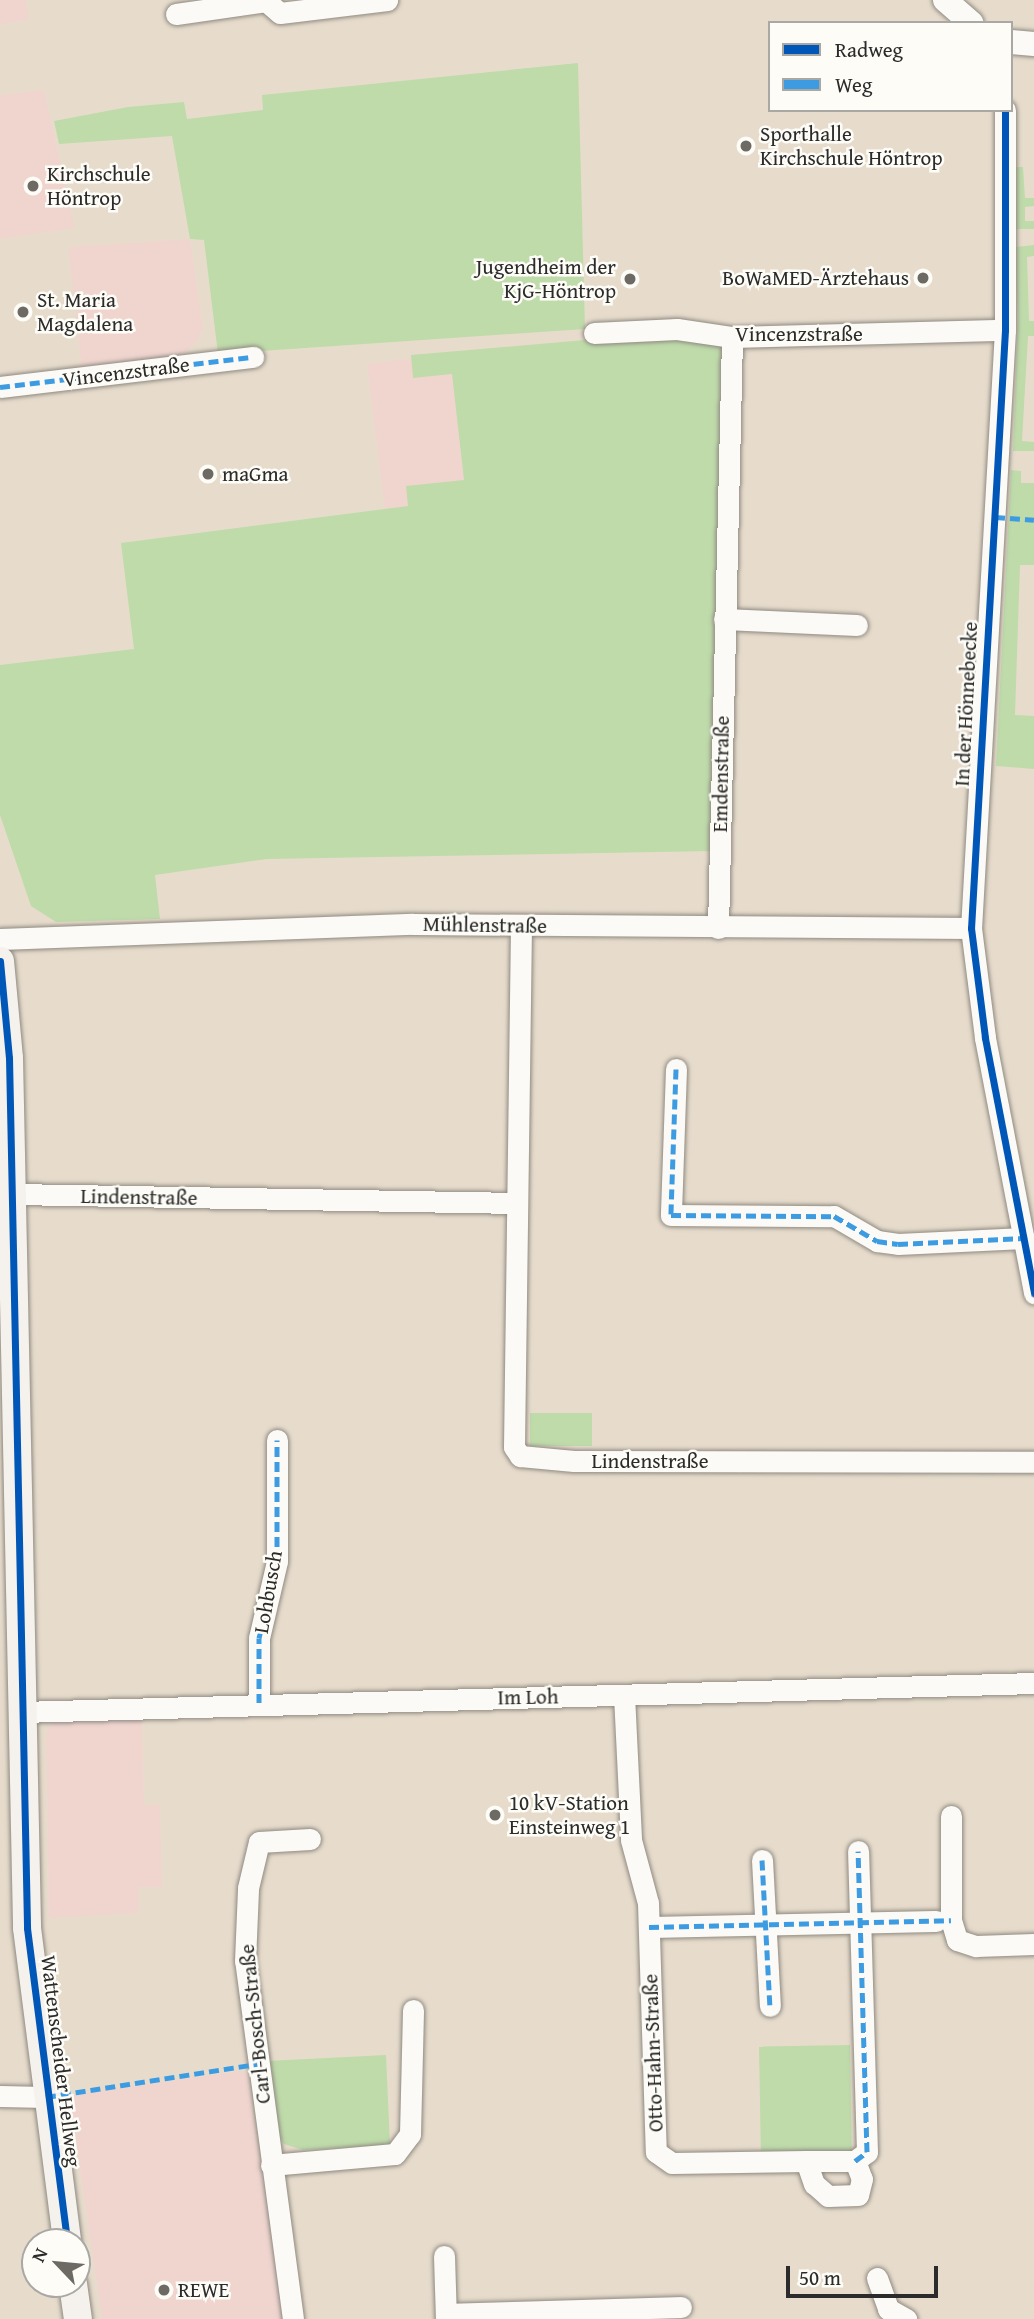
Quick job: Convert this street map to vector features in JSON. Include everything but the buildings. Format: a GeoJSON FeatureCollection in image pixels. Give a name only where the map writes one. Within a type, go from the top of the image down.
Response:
{"type":"FeatureCollection","features":[{"type":"Feature","properties":{"kind":"main road","name":"Wattenscheider Hellweg"},"geometry":{"type":"LineString","coordinates":[[0,961],[8,1018],[13,1194],[27,1928],[46,2097],[66,2228]]}},
{"type":"Feature","properties":{"kind":"main road"},"geometry":{"type":"LineString","coordinates":[[75,2298],[78,2319]]}},
{"type":"Feature","properties":{"kind":"street"},"geometry":{"type":"LineString","coordinates":[[176,14],[266,0],[280,12],[387,0]]}},
{"type":"Feature","properties":{"kind":"street"},"geometry":{"type":"LineString","coordinates":[[945,0],[969,21]]}},
{"type":"Feature","properties":{"kind":"street"},"geometry":{"type":"LineString","coordinates":[[1013,42],[1034,44]]}},
{"type":"Feature","properties":{"kind":"street","name":"In der Hönnebecke"},"geometry":{"type":"LineString","coordinates":[[1005,112],[1005,330],[971,928],[985,1038],[1034,1293]]}},
{"type":"Feature","properties":{"kind":"street","name":"Vincenzstraße"},"geometry":{"type":"LineString","coordinates":[[594,333],[677,329],[732,337],[1005,330]]}},
{"type":"Feature","properties":{"kind":"street","name":"Emdenstraße"},"geometry":{"type":"LineString","coordinates":[[718,928],[732,337]]}},
{"type":"Feature","properties":{"kind":"street","name":"Vincenzstraße"},"geometry":{"type":"LineString","coordinates":[[0,387],[253,357]]}},
{"type":"Feature","properties":{"kind":"street"},"geometry":{"type":"LineString","coordinates":[[724,619],[857,625]]}},
{"type":"Feature","properties":{"kind":"street","name":"Mühlenstraße"},"geometry":{"type":"LineString","coordinates":[[0,939],[343,926],[971,928]]}},
{"type":"Feature","properties":{"kind":"street","name":"Lindenstraße"},"geometry":{"type":"LineString","coordinates":[[521,926],[514,1447],[520,1456],[574,1461],[1034,1462]]}},
{"type":"Feature","properties":{"kind":"street"},"geometry":{"type":"LineString","coordinates":[[676,1069],[671,1215],[720,1219],[834,1216],[877,1241],[898,1244],[1024,1238]]}},
{"type":"Feature","properties":{"kind":"street","name":"Lindenstraße"},"geometry":{"type":"LineString","coordinates":[[13,1194],[517,1203]]}},
{"type":"Feature","properties":{"kind":"street","name":"Lohbusch"},"geometry":{"type":"LineString","coordinates":[[259,1703],[259,1638],[277,1561],[277,1440]]}},
{"type":"Feature","properties":{"kind":"street","name":"Im Loh"},"geometry":{"type":"LineString","coordinates":[[21,1712],[259,1703],[1034,1683]]}},
{"type":"Feature","properties":{"kind":"street","name":"Otto-Hahn-Straße"},"geometry":{"type":"LineString","coordinates":[[624,1695],[631,1840],[648,1903],[656,2152],[672,2163],[855,2161]]}},
{"type":"Feature","properties":{"kind":"street"},"geometry":{"type":"LineString","coordinates":[[951,1816],[951,1920],[957,1940],[976,1946],[1034,1944]]}},
{"type":"Feature","properties":{"kind":"street","name":"Carl-Bosch-Straße"},"geometry":{"type":"LineString","coordinates":[[293,2319],[245,1961],[248,1888],[259,1842],[310,1839]]}},
{"type":"Feature","properties":{"kind":"street"},"geometry":{"type":"LineString","coordinates":[[806,2161],[814,2185],[828,2196],[858,2195],[862,2179],[855,2161],[867,2152],[858,1851]]}},
{"type":"Feature","properties":{"kind":"street"},"geometry":{"type":"LineString","coordinates":[[762,1860],[763,1923],[770,2006]]}},
{"type":"Feature","properties":{"kind":"street"},"geometry":{"type":"LineString","coordinates":[[649,1927],[936,1920]]}},
{"type":"Feature","properties":{"kind":"street"},"geometry":{"type":"LineString","coordinates":[[271,2165],[395,2154],[410,2134],[413,2010]]}},
{"type":"Feature","properties":{"kind":"street"},"geometry":{"type":"LineString","coordinates":[[0,2096],[46,2097]]}},
{"type":"Feature","properties":{"kind":"street"},"geometry":{"type":"LineString","coordinates":[[444,2256],[446,2317],[681,2307]]}},
{"type":"Feature","properties":{"kind":"street"},"geometry":{"type":"LineString","coordinates":[[877,2278],[890,2316]]}},
{"type":"Feature","properties":{"kind":"shaded area"},"geometry":{"type":"Polygon","coordinates":[[[0,0],[26,0],[29,19],[0,25],[0,0]]]}},
{"type":"Feature","properties":{"kind":"shaded area","name":"Kirchschule Höntrop"},"geometry":{"type":"Polygon","coordinates":[[[44,90],[75,228],[0,239],[0,95],[44,90]]]}},
{"type":"Feature","properties":{"kind":"shaded area"},"geometry":{"type":"Polygon","coordinates":[[[190,239],[203,330],[195,343],[182,355],[82,372],[68,247],[190,239]]]}},
{"type":"Feature","properties":{"kind":"shaded area"},"geometry":{"type":"Polygon","coordinates":[[[480,350],[498,495],[385,509],[367,364],[480,350]]]}},
{"type":"Feature","properties":{"kind":"shaded area"},"geometry":{"type":"Polygon","coordinates":[[[142,1715],[144,1805],[160,1805],[162,1887],[138,1887],[139,1913],[49,1918],[46,1732],[55,1721],[142,1715]]]}},
{"type":"Feature","properties":{"kind":"shaded area"},"geometry":{"type":"Polygon","coordinates":[[[240,2071],[248,2074],[285,2319],[102,2319],[91,2228],[89,2228],[69,2095],[240,2071]]]}},
{"type":"Feature","properties":{"kind":"green space"},"geometry":{"type":"Polygon","coordinates":[[[578,63],[585,329],[218,354],[204,240],[190,239],[172,136],[59,144],[54,121],[128,107],[184,102],[187,119],[263,110],[262,95],[578,63]]]}},
{"type":"Feature","properties":{"kind":"green space"},"geometry":{"type":"Polygon","coordinates":[[[1012,167],[1023,167],[1025,198],[1034,198],[1034,206],[1025,207],[1025,221],[1034,221],[1034,229],[1014,229],[1012,167]]]}},
{"type":"Feature","properties":{"kind":"green space"},"geometry":{"type":"Polygon","coordinates":[[[1034,245],[1034,256],[1027,257],[1029,321],[1034,321],[1034,336],[1028,336],[1022,441],[1034,442],[1034,451],[1013,451],[1018,317],[1015,247],[1034,245]]]}},
{"type":"Feature","properties":{"kind":"green space"},"geometry":{"type":"Polygon","coordinates":[[[723,339],[712,851],[267,859],[155,875],[160,919],[56,922],[31,906],[0,815],[0,665],[134,649],[121,543],[408,506],[406,486],[464,480],[452,374],[413,378],[411,355],[585,340],[723,339]]]}},
{"type":"Feature","properties":{"kind":"green space"},"geometry":{"type":"Polygon","coordinates":[[[1011,470],[1021,471],[1021,483],[1034,483],[1034,565],[1020,565],[1015,715],[1034,716],[1034,769],[996,766],[1011,470]]]}},
{"type":"Feature","properties":{"kind":"green space"},"geometry":{"type":"Polygon","coordinates":[[[530,1413],[592,1413],[592,1446],[530,1446],[530,1413]]]}},
{"type":"Feature","properties":{"kind":"green space"},"geometry":{"type":"Polygon","coordinates":[[[850,2045],[852,2151],[761,2153],[759,2047],[850,2045]]]}},
{"type":"Feature","properties":{"kind":"green space"},"geometry":{"type":"Polygon","coordinates":[[[386,2055],[390,2145],[303,2150],[284,2144],[273,2127],[267,2061],[386,2055]]]}},
{"type":"Feature","properties":{"kind":"marked path"},"geometry":{"type":"LineString","coordinates":[[0,387],[253,357]]}},
{"type":"Feature","properties":{"kind":"marked path"},"geometry":{"type":"LineString","coordinates":[[995,517],[1034,520]]}},
{"type":"Feature","properties":{"kind":"marked path"},"geometry":{"type":"LineString","coordinates":[[676,1069],[671,1215],[834,1216],[877,1241],[898,1244],[1024,1238]]}},
{"type":"Feature","properties":{"kind":"marked path"},"geometry":{"type":"LineString","coordinates":[[259,1703],[259,1638],[277,1561],[277,1440]]}},
{"type":"Feature","properties":{"kind":"marked path"},"geometry":{"type":"LineString","coordinates":[[855,2161],[867,2152],[858,1851]]}},
{"type":"Feature","properties":{"kind":"marked path"},"geometry":{"type":"LineString","coordinates":[[762,1860],[770,2006]]}},
{"type":"Feature","properties":{"kind":"marked path"},"geometry":{"type":"LineString","coordinates":[[649,1927],[951,1920]]}},
{"type":"Feature","properties":{"kind":"marked path"},"geometry":{"type":"LineString","coordinates":[[46,2097],[257,2064]]}},
{"type":"Feature","properties":{"kind":"cycle path"},"geometry":{"type":"LineString","coordinates":[[1005,112],[1005,330],[971,928],[985,1038],[1034,1293]]}},
{"type":"Feature","properties":{"kind":"cycle path"},"geometry":{"type":"LineString","coordinates":[[0,961],[9,1058],[27,1928],[65,2228]]}},
{"type":"Feature","properties":{"kind":"place","name":"Sporthalle Kirchschule Höntrop"},"geometry":{"type":"Point","coordinates":[746,146]}},
{"type":"Feature","properties":{"kind":"place","name":"Kirchschule Höntrop"},"geometry":{"type":"Point","coordinates":[33,186]}},
{"type":"Feature","properties":{"kind":"place","name":"BoWaMED-Ärztehaus"},"geometry":{"type":"Point","coordinates":[923,278]}},
{"type":"Feature","properties":{"kind":"place","name":"Jugendheim der KjG-Höntrop"},"geometry":{"type":"Point","coordinates":[630,279]}},
{"type":"Feature","properties":{"kind":"place","name":"St. Maria Magdalena"},"geometry":{"type":"Point","coordinates":[23,312]}},
{"type":"Feature","properties":{"kind":"place","name":"maGma"},"geometry":{"type":"Point","coordinates":[208,474]}},
{"type":"Feature","properties":{"kind":"place","name":"10 kV-Station Einsteinweg 1"},"geometry":{"type":"Point","coordinates":[495,1815]}},
{"type":"Feature","properties":{"kind":"place","name":"REWE"},"geometry":{"type":"Point","coordinates":[164,2290]}}]}
